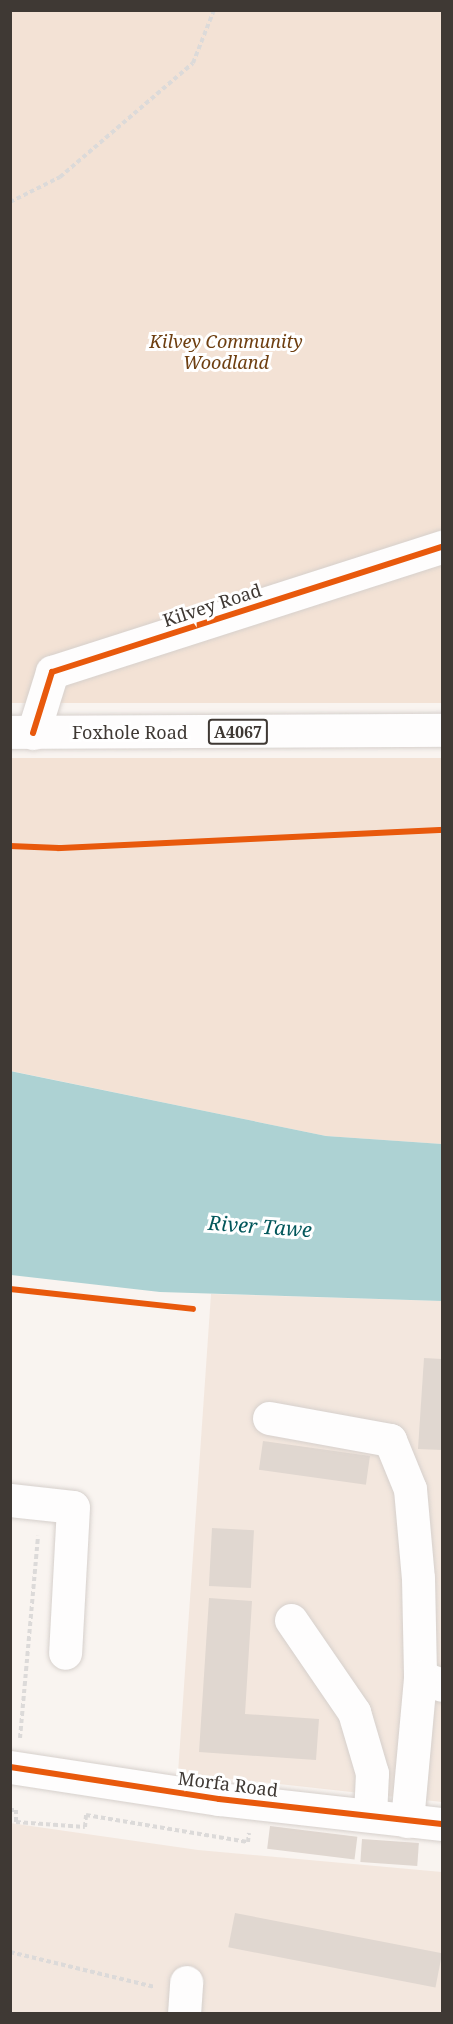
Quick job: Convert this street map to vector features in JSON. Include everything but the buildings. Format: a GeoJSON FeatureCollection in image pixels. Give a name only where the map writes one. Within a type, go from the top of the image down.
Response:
{"type":"FeatureCollection","features":[{"type":"Feature","properties":{"kind":"street","name":"Kilvey Road"},"geometry":{"type":"LineString","coordinates":[[22,733],[52,672],[442,548]]}},
{"type":"Feature","properties":{"kind":"street","name":"Foxhole Road"},"geometry":{"type":"LineString","coordinates":[[22,733],[442,730]]}},
{"type":"Feature","properties":{"kind":"street"},"geometry":{"type":"LineString","coordinates":[[269,1418],[390,1440],[410,1489],[431,1681],[407,1821]]}},
{"type":"Feature","properties":{"kind":"street"},"geometry":{"type":"LineString","coordinates":[[26,1502],[73,1507],[65,1653]]}},
{"type":"Feature","properties":{"kind":"street"},"geometry":{"type":"LineString","coordinates":[[291,1620],[354,1712],[372,1773],[370,1815]]}},
{"type":"Feature","properties":{"kind":"street","name":"Morfa Road"},"geometry":{"type":"LineString","coordinates":[[14,1768],[219,1799],[442,1824]]}},
{"type":"Feature","properties":{"kind":"path"},"geometry":{"type":"LineString","coordinates":[[10,202],[60,177],[193,63],[214,10]]}},
{"type":"Feature","properties":{"kind":"path"},"geometry":{"type":"LineString","coordinates":[[14,1768],[26,1502]]}},
{"type":"Feature","properties":{"kind":"path"},"geometry":{"type":"LineString","coordinates":[[10,1810],[16,1810],[16,1822],[85,1827],[86,1815],[248,1842],[249,1832],[238,1830]]}},
{"type":"Feature","properties":{"kind":"path"},"geometry":{"type":"LineString","coordinates":[[10,1952],[185,1996]]}},
{"type":"Feature","properties":{"kind":"shaded area"},"geometry":{"type":"Polygon","coordinates":[[[211,1294],[442,1301],[442,1802],[178,1773],[211,1294]]]}},
{"type":"Feature","properties":{"kind":"shaded area"},"geometry":{"type":"Polygon","coordinates":[[[10,1823],[198,1850],[442,1872],[442,2013],[11,2013],[10,1823]]]}},
{"type":"Feature","properties":{"kind":"green space","name":"Kilvey Community Woodland"},"geometry":{"type":"Polygon","coordinates":[[[10,11],[442,11],[442,703],[10,703],[10,11]]]}},
{"type":"Feature","properties":{"kind":"green space"},"geometry":{"type":"Polygon","coordinates":[[[10,758],[442,758],[442,1144],[326,1136],[11,1071],[10,758]]]}},
{"type":"Feature","properties":{"kind":"water","name":"River Tawe"},"geometry":{"type":"Polygon","coordinates":[[[10,1071],[326,1136],[442,1144],[442,1301],[160,1292],[11,1275],[10,1071]]]}},
{"type":"Feature","properties":{"kind":"cycle path"},"geometry":{"type":"LineString","coordinates":[[33,733],[52,672],[442,547]]}},
{"type":"Feature","properties":{"kind":"cycle path"},"geometry":{"type":"LineString","coordinates":[[10,846],[59,848],[442,830]]}},
{"type":"Feature","properties":{"kind":"cycle path"},"geometry":{"type":"LineString","coordinates":[[10,1289],[193,1309]]}},
{"type":"Feature","properties":{"kind":"cycle path"},"geometry":{"type":"LineString","coordinates":[[10,1767],[219,1799],[442,1824]]}}]}
